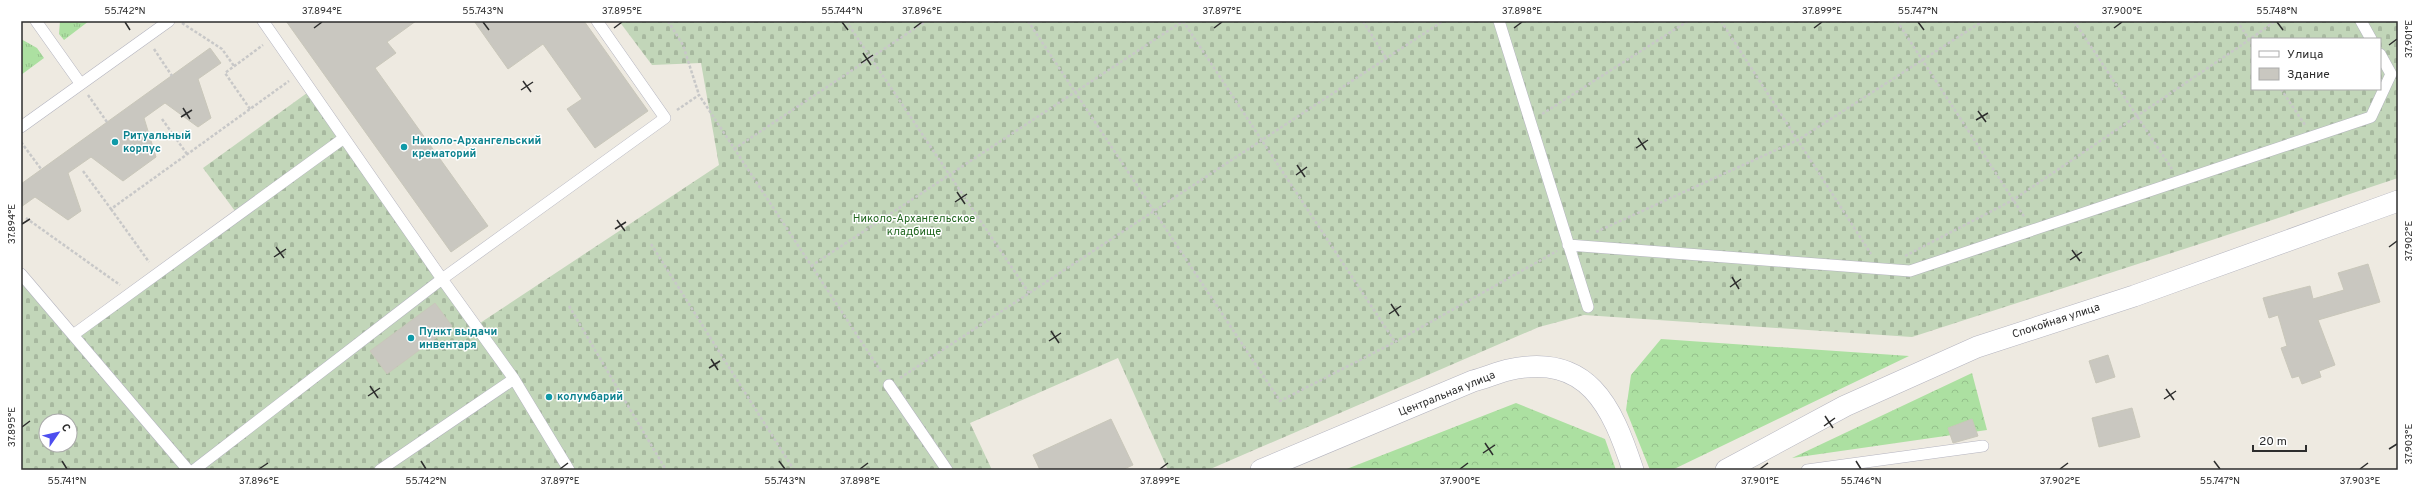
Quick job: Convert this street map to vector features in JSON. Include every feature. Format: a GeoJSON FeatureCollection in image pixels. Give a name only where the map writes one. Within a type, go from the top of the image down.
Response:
{"type":"FeatureCollection","features":[{"type":"Feature","properties":{"kind":"street","name":"Спокойная улица"},"geometry":{"type":"LineString","coordinates":[[1726,470],[1845,406],[1977,347],[2134,296],[2398,201]]}},
{"type":"Feature","properties":{"kind":"street","name":"Центральная улица"},"geometry":{"type":"LineString","coordinates":[[1261,470],[1473,381],[1508,370],[1540,366],[1565,370],[1583,380],[1602,400],[1619,428],[1633,470]]}},
{"type":"Feature","properties":{"kind":"lane"},"geometry":{"type":"LineString","coordinates":[[36,21],[80,83]]}},
{"type":"Feature","properties":{"kind":"lane"},"geometry":{"type":"LineString","coordinates":[[21,127],[80,83],[169,21]]}},
{"type":"Feature","properties":{"kind":"lane"},"geometry":{"type":"LineString","coordinates":[[263,21],[442,279],[514,379],[569,470]]}},
{"type":"Feature","properties":{"kind":"lane"},"geometry":{"type":"LineString","coordinates":[[194,470],[442,279],[665,118],[597,21]]}},
{"type":"Feature","properties":{"kind":"lane"},"geometry":{"type":"LineString","coordinates":[[1500,21],[1588,307]]}},
{"type":"Feature","properties":{"kind":"lane"},"geometry":{"type":"LineString","coordinates":[[2360,21],[2370,38]]}},
{"type":"Feature","properties":{"kind":"lane"},"geometry":{"type":"LineString","coordinates":[[1568,245],[1910,271],[2371,117],[2391,74],[2381,56]]}},
{"type":"Feature","properties":{"kind":"lane"},"geometry":{"type":"LineString","coordinates":[[73,335],[344,138]]}},
{"type":"Feature","properties":{"kind":"lane"},"geometry":{"type":"LineString","coordinates":[[21,274],[188,470]]}},
{"type":"Feature","properties":{"kind":"lane"},"geometry":{"type":"LineString","coordinates":[[380,470],[514,379]]}},
{"type":"Feature","properties":{"kind":"lane"},"geometry":{"type":"LineString","coordinates":[[889,385],[947,470]]}},
{"type":"Feature","properties":{"kind":"lane"},"geometry":{"type":"LineString","coordinates":[[1806,470],[1983,446]]}},
{"type":"Feature","properties":{"kind":"path"},"geometry":{"type":"LineString","coordinates":[[179,21],[222,49],[234,66]]}},
{"type":"Feature","properties":{"kind":"path"},"geometry":{"type":"LineString","coordinates":[[668,21],[683,45],[698,95],[889,385],[1443,21]]}},
{"type":"Feature","properties":{"kind":"path"},"geometry":{"type":"LineString","coordinates":[[846,21],[948,176],[1029,293]]}},
{"type":"Feature","properties":{"kind":"path"},"geometry":{"type":"LineString","coordinates":[[734,149],[926,21]]}},
{"type":"Feature","properties":{"kind":"path"},"geometry":{"type":"LineString","coordinates":[[1028,21],[1280,401],[1395,342],[1568,245],[1798,140],[1983,21]]}},
{"type":"Feature","properties":{"kind":"path"},"geometry":{"type":"LineString","coordinates":[[811,266],[1183,21],[1395,342]]}},
{"type":"Feature","properties":{"kind":"path"},"geometry":{"type":"LineString","coordinates":[[1364,21],[1386,58]]}},
{"type":"Feature","properties":{"kind":"path"},"geometry":{"type":"LineString","coordinates":[[1530,122],[1688,21]]}},
{"type":"Feature","properties":{"kind":"path"},"geometry":{"type":"LineString","coordinates":[[1721,21],[1880,269],[2013,200],[2249,40]]}},
{"type":"Feature","properties":{"kind":"path"},"geometry":{"type":"LineString","coordinates":[[1897,21],[2033,230]]}},
{"type":"Feature","properties":{"kind":"path"},"geometry":{"type":"LineString","coordinates":[[2074,21],[2180,181]]}},
{"type":"Feature","properties":{"kind":"path"},"geometry":{"type":"LineString","coordinates":[[2237,21],[2251,43]]}},
{"type":"Feature","properties":{"kind":"path"},"geometry":{"type":"LineString","coordinates":[[2252,38],[2275,21]]}},
{"type":"Feature","properties":{"kind":"path"},"geometry":{"type":"LineString","coordinates":[[146,37],[172,76]]}},
{"type":"Feature","properties":{"kind":"path"},"geometry":{"type":"LineString","coordinates":[[250,109],[225,73],[274,37]]}},
{"type":"Feature","properties":{"kind":"path"},"geometry":{"type":"LineString","coordinates":[[111,209],[299,74]]}},
{"type":"Feature","properties":{"kind":"path"},"geometry":{"type":"LineString","coordinates":[[80,83],[107,122]]}},
{"type":"Feature","properties":{"kind":"path"},"geometry":{"type":"LineString","coordinates":[[2282,90],[2312,136]]}},
{"type":"Feature","properties":{"kind":"path"},"geometry":{"type":"LineString","coordinates":[[665,118],[698,95]]}},
{"type":"Feature","properties":{"kind":"path"},"geometry":{"type":"LineString","coordinates":[[162,119],[187,154]]}},
{"type":"Feature","properties":{"kind":"path"},"geometry":{"type":"LineString","coordinates":[[21,142],[41,169]]}},
{"type":"Feature","properties":{"kind":"path"},"geometry":{"type":"LineString","coordinates":[[83,170],[157,274]]}},
{"type":"Feature","properties":{"kind":"path"},"geometry":{"type":"LineString","coordinates":[[26,218],[131,293]]}},
{"type":"Feature","properties":{"kind":"path"},"geometry":{"type":"LineString","coordinates":[[651,244],[794,470]]}},
{"type":"Feature","properties":{"kind":"path"},"geometry":{"type":"LineString","coordinates":[[569,306],[666,470]]}},
{"type":"Feature","properties":{"kind":"green space"},"geometry":{"type":"Polygon","coordinates":[[[60,21],[89,21],[64,40],[59,34],[60,21]]]}},
{"type":"Feature","properties":{"kind":"green space","name":"Николо-Архангельское кладбище"},"geometry":{"type":"Polygon","coordinates":[[[619,21],[2398,21],[2398,178],[1912,337],[1584,315],[1539,327],[1208,470],[1168,470],[1118,358],[970,423],[992,470],[21,470],[21,281],[66,334],[235,211],[203,168],[307,93],[474,327],[719,165],[701,63],[652,65],[619,21]]]}},
{"type":"Feature","properties":{"kind":"green space"},"geometry":{"type":"Polygon","coordinates":[[[21,39],[37,48],[44,58],[21,75],[21,39]]]}},
{"type":"Feature","properties":{"kind":"green space"},"geometry":{"type":"Polygon","coordinates":[[[1661,339],[1909,356],[1672,470],[1650,470],[1626,410],[1631,375],[1661,339]]]}},
{"type":"Feature","properties":{"kind":"green space"},"geometry":{"type":"Polygon","coordinates":[[[1972,373],[1987,430],[1792,458],[1972,373]]]}},
{"type":"Feature","properties":{"kind":"green space"},"geometry":{"type":"Polygon","coordinates":[[[1516,403],[1605,439],[1616,470],[1344,470],[1516,403]]]}},
{"type":"Feature","properties":{"kind":"building","name":"Николо-Архангельский крематорий"},"geometry":{"type":"Polygon","coordinates":[[[286,21],[416,21],[387,42],[396,53],[375,68],[488,226],[451,252],[286,21]]]}},
{"type":"Feature","properties":{"kind":"building"},"geometry":{"type":"Polygon","coordinates":[[[474,21],[584,21],[648,111],[595,148],[567,109],[582,99],[543,44],[508,69],[474,21]]]}},
{"type":"Feature","properties":{"kind":"building","name":"Ритуальный корпус"},"geometry":{"type":"Polygon","coordinates":[[[210,48],[221,63],[198,79],[211,118],[198,127],[165,103],[144,118],[156,157],[123,181],[91,157],[68,173],[81,211],[68,220],[35,197],[21,207],[21,184],[210,48]]]}},
{"type":"Feature","properties":{"kind":"building"},"geometry":{"type":"Polygon","coordinates":[[[2368,264],[2380,302],[2318,320],[2335,365],[2319,371],[2321,377],[2302,384],[2299,376],[2292,378],[2281,348],[2287,346],[2278,315],[2269,318],[2263,298],[2310,286],[2313,299],[2344,290],[2338,273],[2368,264]]]}},
{"type":"Feature","properties":{"kind":"building","name":"Пункт выдачи инвентаря"},"geometry":{"type":"Polygon","coordinates":[[[435,303],[452,326],[387,374],[370,351],[435,303]]]}},
{"type":"Feature","properties":{"kind":"building"},"geometry":{"type":"Polygon","coordinates":[[[2108,355],[2115,377],[2096,383],[2089,361],[2108,355]]]}},
{"type":"Feature","properties":{"kind":"building"},"geometry":{"type":"Polygon","coordinates":[[[2132,408],[2140,437],[2099,447],[2092,418],[2132,408]]]}},
{"type":"Feature","properties":{"kind":"building"},"geometry":{"type":"Polygon","coordinates":[[[1111,419],[1133,465],[1122,470],[1040,470],[1033,455],[1111,419]]]}},
{"type":"Feature","properties":{"kind":"building"},"geometry":{"type":"Polygon","coordinates":[[[1972,419],[1978,436],[1953,443],[1948,428],[1972,419]]]}},
{"type":"Feature","properties":{"kind":"place","name":"Ритуальный корпус"},"geometry":{"type":"Point","coordinates":[115,142]}},
{"type":"Feature","properties":{"kind":"place","name":"Николо-Архангельский крематорий"},"geometry":{"type":"Point","coordinates":[404,147]}},
{"type":"Feature","properties":{"kind":"place","name":"Пункт выдачи инвентаря"},"geometry":{"type":"Point","coordinates":[411,338]}},
{"type":"Feature","properties":{"kind":"place","name":"колумбарий"},"geometry":{"type":"Point","coordinates":[549,397]}}]}
